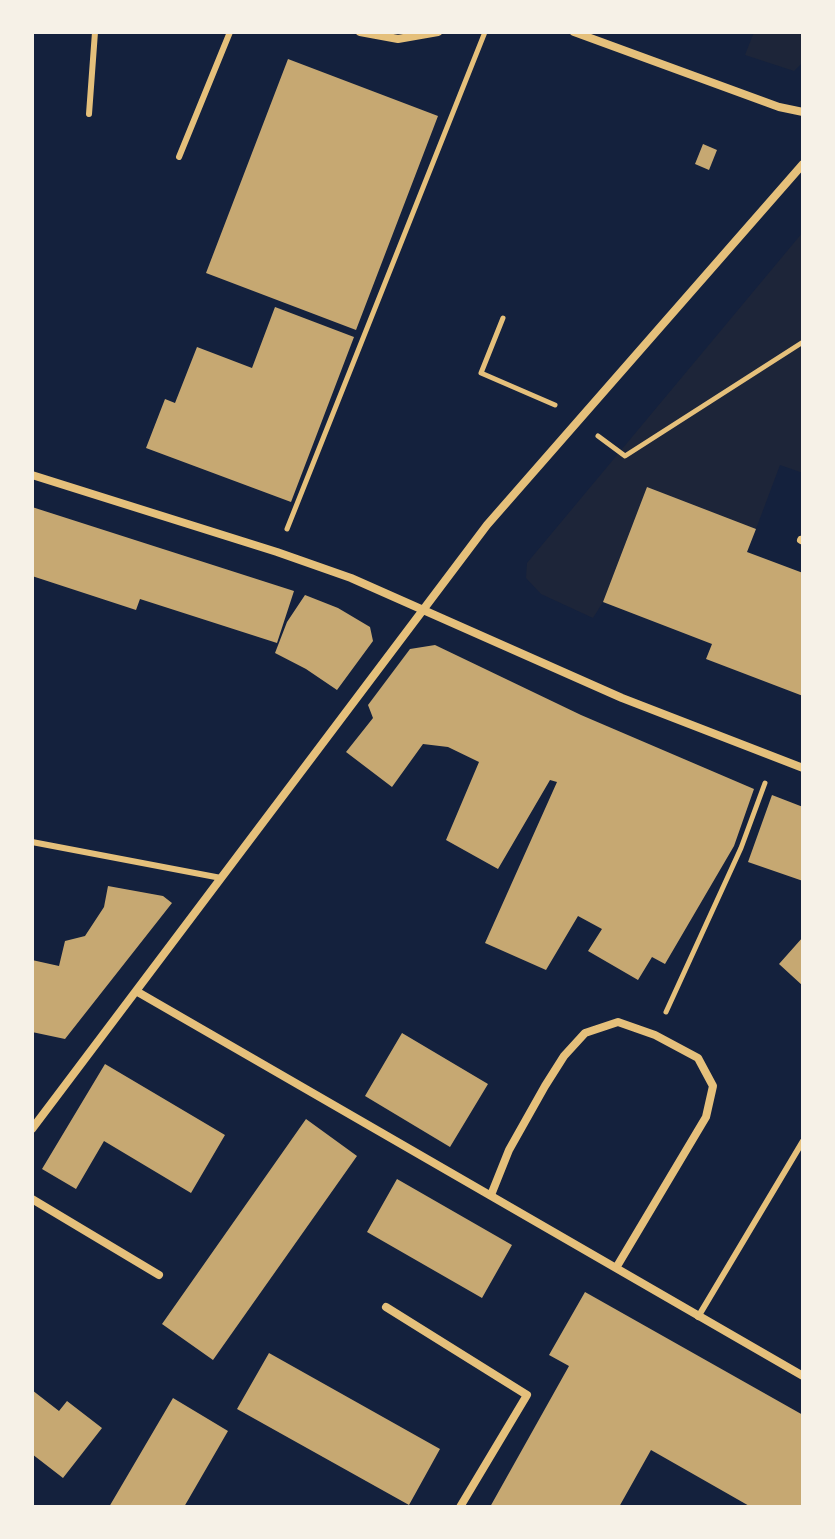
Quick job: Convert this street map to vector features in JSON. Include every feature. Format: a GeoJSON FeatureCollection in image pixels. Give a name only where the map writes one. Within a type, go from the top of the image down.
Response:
{"type":"FeatureCollection","features":[{"type":"Feature","properties":{"kind":"street"},"geometry":{"type":"LineString","coordinates":[[360,32],[398,39],[438,32]]}},
{"type":"Feature","properties":{"kind":"street"},"geometry":{"type":"LineString","coordinates":[[574,32],[779,107],[803,112]]}},
{"type":"Feature","properties":{"kind":"street"},"geometry":{"type":"LineString","coordinates":[[32,1129],[497,513],[803,164]]}},
{"type":"Feature","properties":{"kind":"street"},"geometry":{"type":"LineString","coordinates":[[32,475],[351,578],[622,698],[803,768]]}},
{"type":"Feature","properties":{"kind":"street"},"geometry":{"type":"LineString","coordinates":[[136,991],[803,1376]]}},
{"type":"Feature","properties":{"kind":"street"},"geometry":{"type":"LineString","coordinates":[[491,1195],[509,1150],[545,1086],[564,1056],[585,1033],[618,1022],[655,1035],[698,1058],[713,1086],[706,1117],[616,1268]]}},
{"type":"Feature","properties":{"kind":"street"},"geometry":{"type":"LineString","coordinates":[[32,1199],[159,1275]]}},
{"type":"Feature","properties":{"kind":"street"},"geometry":{"type":"LineString","coordinates":[[386,1307],[527,1395],[460,1507]]}},
{"type":"Feature","properties":{"kind":"lane"},"geometry":{"type":"LineString","coordinates":[[89,114],[95,32]]}},
{"type":"Feature","properties":{"kind":"lane"},"geometry":{"type":"LineString","coordinates":[[179,157],[230,32]]}},
{"type":"Feature","properties":{"kind":"lane"},"geometry":{"type":"LineString","coordinates":[[32,842],[221,878]]}},
{"type":"Feature","properties":{"kind":"lane"},"geometry":{"type":"LineString","coordinates":[[698,1317],[803,1141]]}},
{"type":"Feature","properties":{"kind":"path"},"geometry":{"type":"LineString","coordinates":[[277,552],[485,32]]}},
{"type":"Feature","properties":{"kind":"path"},"geometry":{"type":"LineString","coordinates":[[655,1035],[741,848],[775,757]]}},
{"type":"Feature","properties":{"kind":"shaded area"},"geometry":{"type":"Polygon","coordinates":[[[754,32],[803,32],[803,62],[794,71],[745,55],[754,32]]]}},
{"type":"Feature","properties":{"kind":"shaded area"},"geometry":{"type":"Polygon","coordinates":[[[803,232],[803,473],[780,465],[756,529],[647,487],[603,602],[593,618],[541,594],[526,578],[527,563],[803,232]]]}},
{"type":"Feature","properties":{"kind":"building"},"geometry":{"type":"Polygon","coordinates":[[[288,59],[438,116],[356,330],[206,273],[288,59]]]}},
{"type":"Feature","properties":{"kind":"building"},"geometry":{"type":"Polygon","coordinates":[[[703,144],[717,150],[709,170],[695,164],[703,144]]]}},
{"type":"Feature","properties":{"kind":"building"},"geometry":{"type":"Polygon","coordinates":[[[275,307],[354,337],[291,502],[146,448],[165,399],[175,403],[197,347],[252,368],[275,307]]]}},
{"type":"Feature","properties":{"kind":"building"},"geometry":{"type":"Polygon","coordinates":[[[647,487],[756,529],[747,552],[803,573],[803,696],[706,659],[712,644],[603,602],[647,487]]]}},
{"type":"Feature","properties":{"kind":"building"},"geometry":{"type":"Polygon","coordinates":[[[32,507],[294,591],[277,643],[140,599],[136,610],[32,576],[32,507]]]}},
{"type":"Feature","properties":{"kind":"building"},"geometry":{"type":"Polygon","coordinates":[[[305,595],[338,608],[370,627],[373,641],[337,690],[275,653],[287,622],[305,595]]]}},
{"type":"Feature","properties":{"kind":"building"},"geometry":{"type":"Polygon","coordinates":[[[435,645],[581,715],[754,789],[734,846],[665,964],[652,957],[638,980],[588,951],[602,929],[578,916],[546,970],[485,943],[557,782],[550,780],[498,869],[446,840],[479,762],[448,747],[423,744],[392,787],[346,752],[373,718],[368,705],[410,649],[435,645]]]}},
{"type":"Feature","properties":{"kind":"building"},"geometry":{"type":"Polygon","coordinates":[[[772,795],[803,807],[803,881],[748,862],[772,795]]]}},
{"type":"Feature","properties":{"kind":"building"},"geometry":{"type":"Polygon","coordinates":[[[108,886],[163,896],[172,903],[65,1039],[32,1032],[32,960],[59,966],[65,941],[85,936],[104,907],[108,886]]]}},
{"type":"Feature","properties":{"kind":"building"},"geometry":{"type":"Polygon","coordinates":[[[803,937],[803,986],[779,964],[803,937]]]}},
{"type":"Feature","properties":{"kind":"building"},"geometry":{"type":"Polygon","coordinates":[[[402,1033],[488,1084],[450,1147],[365,1096],[402,1033]]]}},
{"type":"Feature","properties":{"kind":"building"},"geometry":{"type":"Polygon","coordinates":[[[105,1064],[225,1135],[191,1193],[104,1141],[76,1189],[42,1169],[105,1064]]]}},
{"type":"Feature","properties":{"kind":"building"},"geometry":{"type":"Polygon","coordinates":[[[306,1119],[357,1156],[213,1360],[162,1324],[306,1119]]]}},
{"type":"Feature","properties":{"kind":"building"},"geometry":{"type":"Polygon","coordinates":[[[397,1179],[512,1245],[482,1298],[367,1232],[397,1179]]]}},
{"type":"Feature","properties":{"kind":"building"},"geometry":{"type":"Polygon","coordinates":[[[585,1292],[803,1415],[803,1507],[751,1507],[651,1450],[619,1507],[490,1507],[569,1366],[549,1355],[585,1292]]]}},
{"type":"Feature","properties":{"kind":"building"},"geometry":{"type":"Polygon","coordinates":[[[269,1353],[440,1449],[409,1505],[237,1409],[269,1353]]]}},
{"type":"Feature","properties":{"kind":"building"},"geometry":{"type":"Polygon","coordinates":[[[32,1390],[59,1411],[67,1401],[102,1428],[63,1478],[32,1454],[32,1390]]]}},
{"type":"Feature","properties":{"kind":"building"},"geometry":{"type":"Polygon","coordinates":[[[173,1398],[228,1431],[184,1507],[109,1507],[173,1398]]]}}]}
